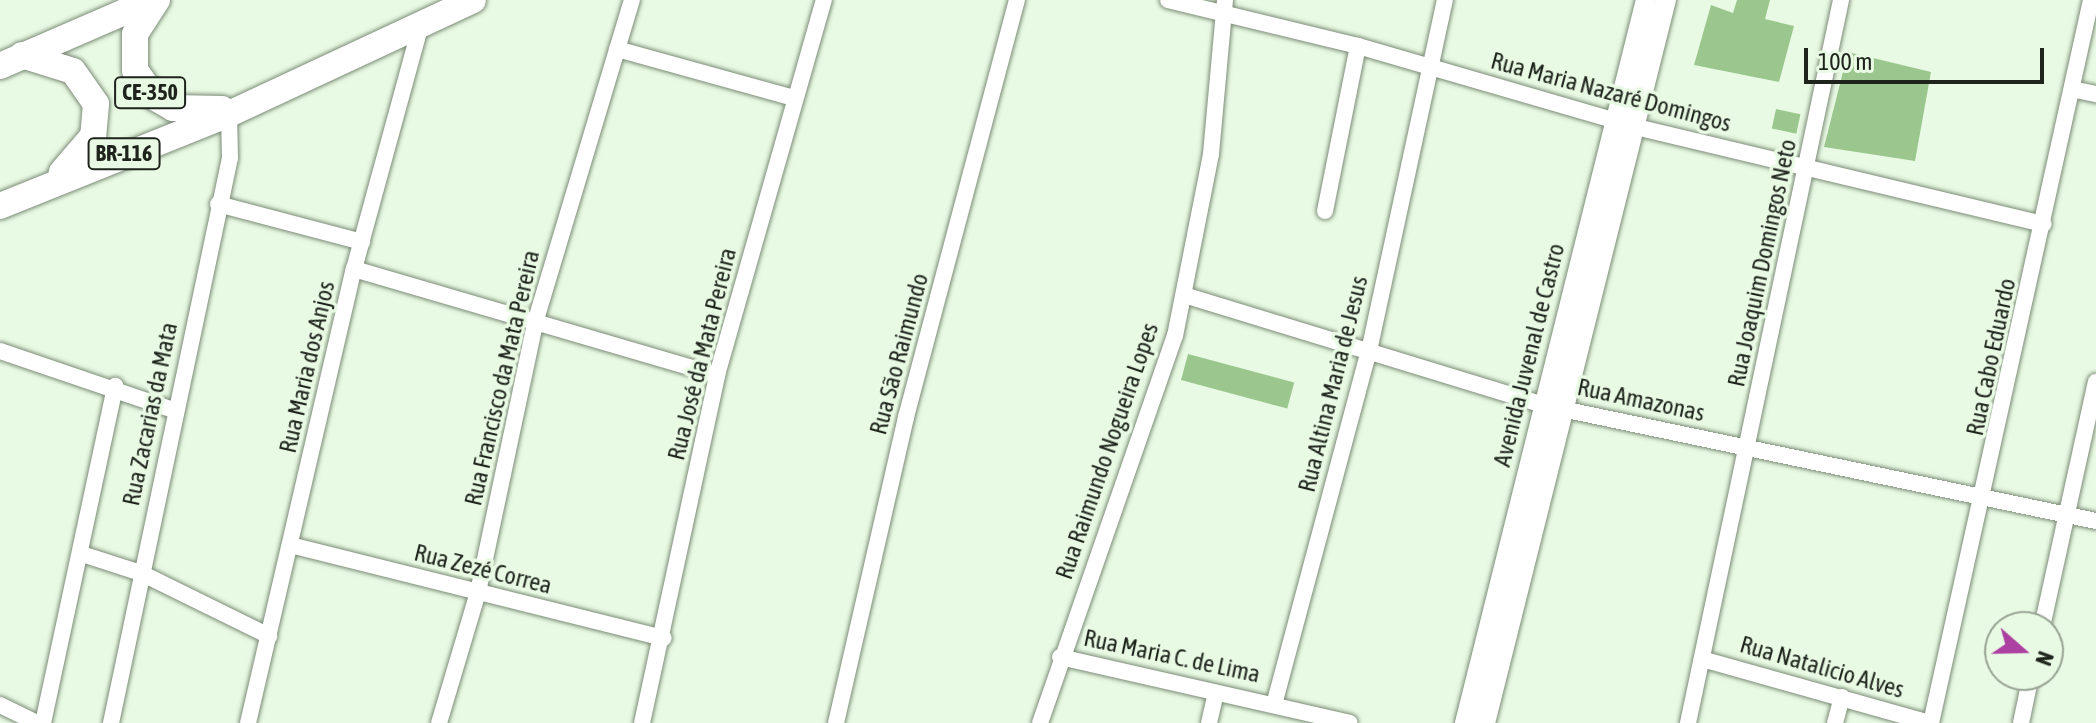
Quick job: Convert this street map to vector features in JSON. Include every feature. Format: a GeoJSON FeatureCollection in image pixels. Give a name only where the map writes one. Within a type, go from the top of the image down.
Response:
{"type":"FeatureCollection","features":[{"type":"Feature","properties":{"kind":"highway"},"geometry":{"type":"LineString","coordinates":[[11,60],[155,0]]}},
{"type":"Feature","properties":{"kind":"highway","name":"CE-350"},"geometry":{"type":"LineString","coordinates":[[155,0],[135,34],[133,52],[135,70],[154,97],[199,114],[239,109]]}},
{"type":"Feature","properties":{"kind":"highway","name":"BR-116"},"geometry":{"type":"LineString","coordinates":[[0,206],[53,180],[239,109],[473,0]]}},
{"type":"Feature","properties":{"kind":"highway"},"geometry":{"type":"LineString","coordinates":[[11,60],[73,71],[96,104],[86,149],[53,180]]}},
{"type":"Feature","properties":{"kind":"street","name":"Rua Francisco da Mata Pereira"},"geometry":{"type":"LineString","coordinates":[[439,723],[478,592],[535,323],[632,0]]}},
{"type":"Feature","properties":{"kind":"street","name":"Rua José da Mata Pereira"},"geometry":{"type":"LineString","coordinates":[[642,723],[664,638],[717,375],[824,0]]}},
{"type":"Feature","properties":{"kind":"street","name":"Rua São Raimundo"},"geometry":{"type":"LineString","coordinates":[[836,723],[906,417],[1017,0]]}},
{"type":"Feature","properties":{"kind":"street","name":"Rua Maria Nazaré Domingos"},"geometry":{"type":"LineString","coordinates":[[1168,0],[1223,6],[1636,127],[2044,224]]}},
{"type":"Feature","properties":{"kind":"street","name":"Rua Altina Maria de Jesus"},"geometry":{"type":"LineString","coordinates":[[1275,701],[1369,351],[1445,0]]}},
{"type":"Feature","properties":{"kind":"street","name":"Avenida Juvenal de Castro"},"geometry":{"type":"LineString","coordinates":[[1465,723],[1646,0]]}},
{"type":"Feature","properties":{"kind":"street","name":"Avenida Juvenal de Castro"},"geometry":{"type":"LineString","coordinates":[[1485,723],[1666,0]]}},
{"type":"Feature","properties":{"kind":"street","name":"Rua Joaquim Domingos Neto"},"geometry":{"type":"LineString","coordinates":[[1688,723],[1841,0]]}},
{"type":"Feature","properties":{"kind":"street","name":"Rua Cabo Eduardo"},"geometry":{"type":"LineString","coordinates":[[1930,723],[1986,504],[2091,0]]}},
{"type":"Feature","properties":{"kind":"street","name":"Rua Raimundo Nogueira Lopes"},"geometry":{"type":"LineString","coordinates":[[1040,723],[1060,657],[1170,354],[1211,154],[1223,6]]}},
{"type":"Feature","properties":{"kind":"street","name":"Rua Maria dos Anjos"},"geometry":{"type":"LineString","coordinates":[[248,723],[354,269],[421,24]]}},
{"type":"Feature","properties":{"kind":"street"},"geometry":{"type":"LineString","coordinates":[[1325,211],[1358,46]]}},
{"type":"Feature","properties":{"kind":"street"},"geometry":{"type":"LineString","coordinates":[[617,49],[794,98]]}},
{"type":"Feature","properties":{"kind":"street"},"geometry":{"type":"LineString","coordinates":[[2072,89],[2096,94]]}},
{"type":"Feature","properties":{"kind":"street","name":"Rua Zacarias da Mata"},"geometry":{"type":"LineString","coordinates":[[111,723],[239,109]]}},
{"type":"Feature","properties":{"kind":"street"},"geometry":{"type":"LineString","coordinates":[[218,204],[362,242]]}},
{"type":"Feature","properties":{"kind":"street"},"geometry":{"type":"LineString","coordinates":[[354,269],[717,375]]}},
{"type":"Feature","properties":{"kind":"street","name":"Rua Amazonas"},"geometry":{"type":"LineString","coordinates":[[1184,295],[1543,405],[1746,447],[1986,504],[2096,521]]}},
{"type":"Feature","properties":{"kind":"street"},"geometry":{"type":"LineString","coordinates":[[0,351],[115,386],[176,411]]}},
{"type":"Feature","properties":{"kind":"street"},"geometry":{"type":"LineString","coordinates":[[2046,611],[2096,382]]}},
{"type":"Feature","properties":{"kind":"street"},"geometry":{"type":"LineString","coordinates":[[43,723],[85,555],[115,386]]}},
{"type":"Feature","properties":{"kind":"street","name":"Rua Zezé Correa"},"geometry":{"type":"LineString","coordinates":[[290,545],[664,638]]}},
{"type":"Feature","properties":{"kind":"street"},"geometry":{"type":"LineString","coordinates":[[85,555],[141,573],[269,636]]}},
{"type":"Feature","properties":{"kind":"street","name":"Rua Maria C. de Lima"},"geometry":{"type":"LineString","coordinates":[[1060,657],[1216,693],[1275,701]]}},
{"type":"Feature","properties":{"kind":"street","name":"Rua Natalicio Alves"},"geometry":{"type":"LineString","coordinates":[[1702,659],[1930,723]]}},
{"type":"Feature","properties":{"kind":"street"},"geometry":{"type":"LineString","coordinates":[[2021,723],[2028,691]]}},
{"type":"Feature","properties":{"kind":"street"},"geometry":{"type":"LineString","coordinates":[[1209,723],[1216,693]]}},
{"type":"Feature","properties":{"kind":"street"},"geometry":{"type":"LineString","coordinates":[[1835,723],[1842,697]]}},
{"type":"Feature","properties":{"kind":"street"},"geometry":{"type":"LineString","coordinates":[[1275,701],[1350,723]]}},
{"type":"Feature","properties":{"kind":"street"},"geometry":{"type":"LineString","coordinates":[[0,705],[37,723]]}},
{"type":"Feature","properties":{"kind":"building"},"geometry":{"type":"Polygon","coordinates":[[[1737,0],[1770,0],[1765,19],[1794,26],[1779,82],[1694,65],[1711,5],[1733,13],[1737,0]]]}},
{"type":"Feature","properties":{"kind":"building"},"geometry":{"type":"Polygon","coordinates":[[[1848,52],[1931,72],[1915,161],[1824,147],[1848,52]]]}},
{"type":"Feature","properties":{"kind":"building"},"geometry":{"type":"Polygon","coordinates":[[[1776,109],[1800,114],[1796,134],[1772,129],[1776,109]]]}},
{"type":"Feature","properties":{"kind":"building"},"geometry":{"type":"Polygon","coordinates":[[[1188,354],[1294,382],[1287,409],[1181,380],[1188,354]]]}}]}
